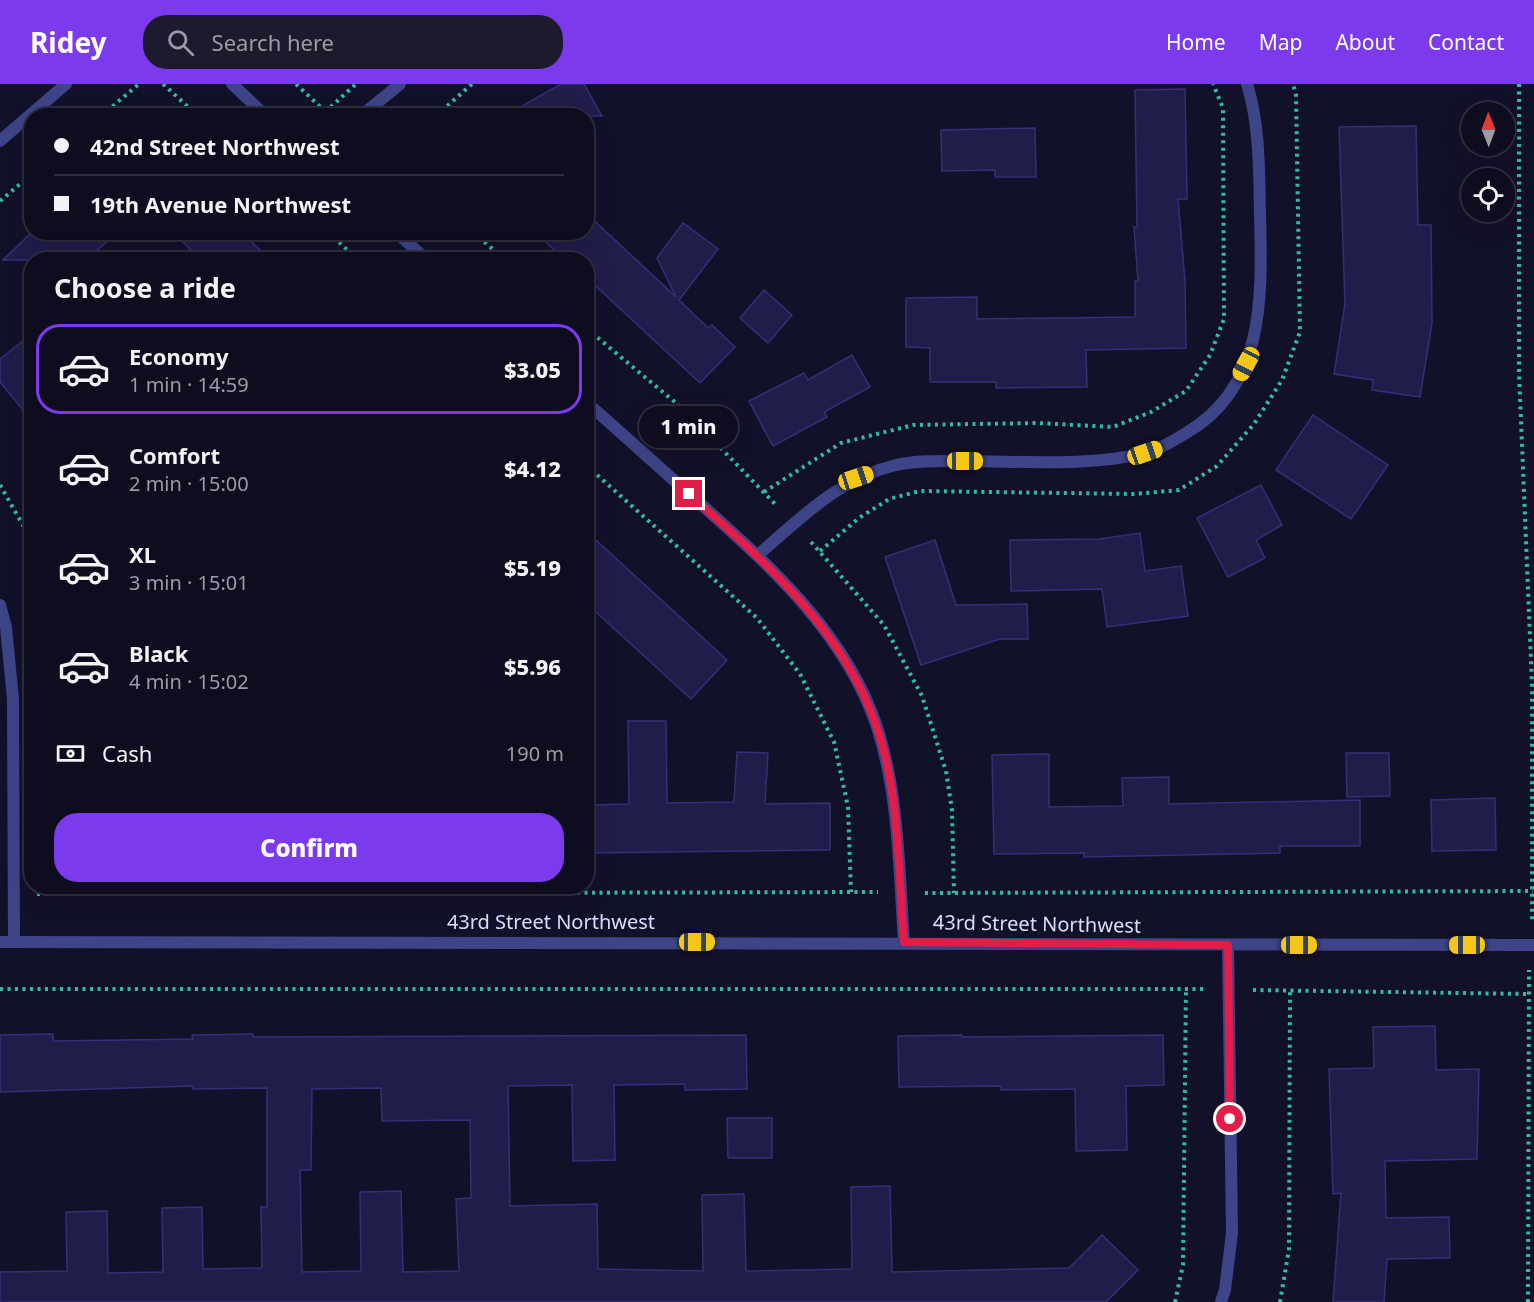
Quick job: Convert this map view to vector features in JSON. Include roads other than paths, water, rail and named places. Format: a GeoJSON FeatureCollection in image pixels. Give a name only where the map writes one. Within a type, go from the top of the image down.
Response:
{"type":"FeatureCollection","features":[{"type":"Feature","properties":{"kind":"street"},"geometry":{"type":"LineString","coordinates":[[38,108],[66,84]]}},
{"type":"Feature","properties":{"kind":"street"},"geometry":{"type":"LineString","coordinates":[[232,84],[258,108]]}},
{"type":"Feature","properties":{"kind":"street"},"geometry":{"type":"LineString","coordinates":[[371,108],[400,84]]}},
{"type":"Feature","properties":{"kind":"street"},"geometry":{"type":"LineString","coordinates":[[758,555],[829,494],[856,478],[898,465],[942,461],[1102,460],[1145,453],[1163,447],[1196,428],[1212,414],[1235,385],[1246,364],[1257,329],[1262,291],[1259,153],[1247,84]]}},
{"type":"Feature","properties":{"kind":"street"},"geometry":{"type":"LineString","coordinates":[[0,141],[24,120]]}},
{"type":"Feature","properties":{"kind":"street"},"geometry":{"type":"LineString","coordinates":[[405,240],[418,252]]}},
{"type":"Feature","properties":{"kind":"street"},"geometry":{"type":"LineString","coordinates":[[594,409],[758,555],[807,608],[843,654],[876,726],[890,789],[904,942]]}},
{"type":"Feature","properties":{"kind":"street"},"geometry":{"type":"LineString","coordinates":[[0,605],[6,627],[13,699],[14,942]]}},
{"type":"Feature","properties":{"kind":"street","name":"43rd Street Northwest"},"geometry":{"type":"LineString","coordinates":[[0,942],[1534,945]]}},
{"type":"Feature","properties":{"kind":"street"},"geometry":{"type":"LineString","coordinates":[[1221,1302],[1225,1290],[1232,1233],[1228,945]]}}]}
